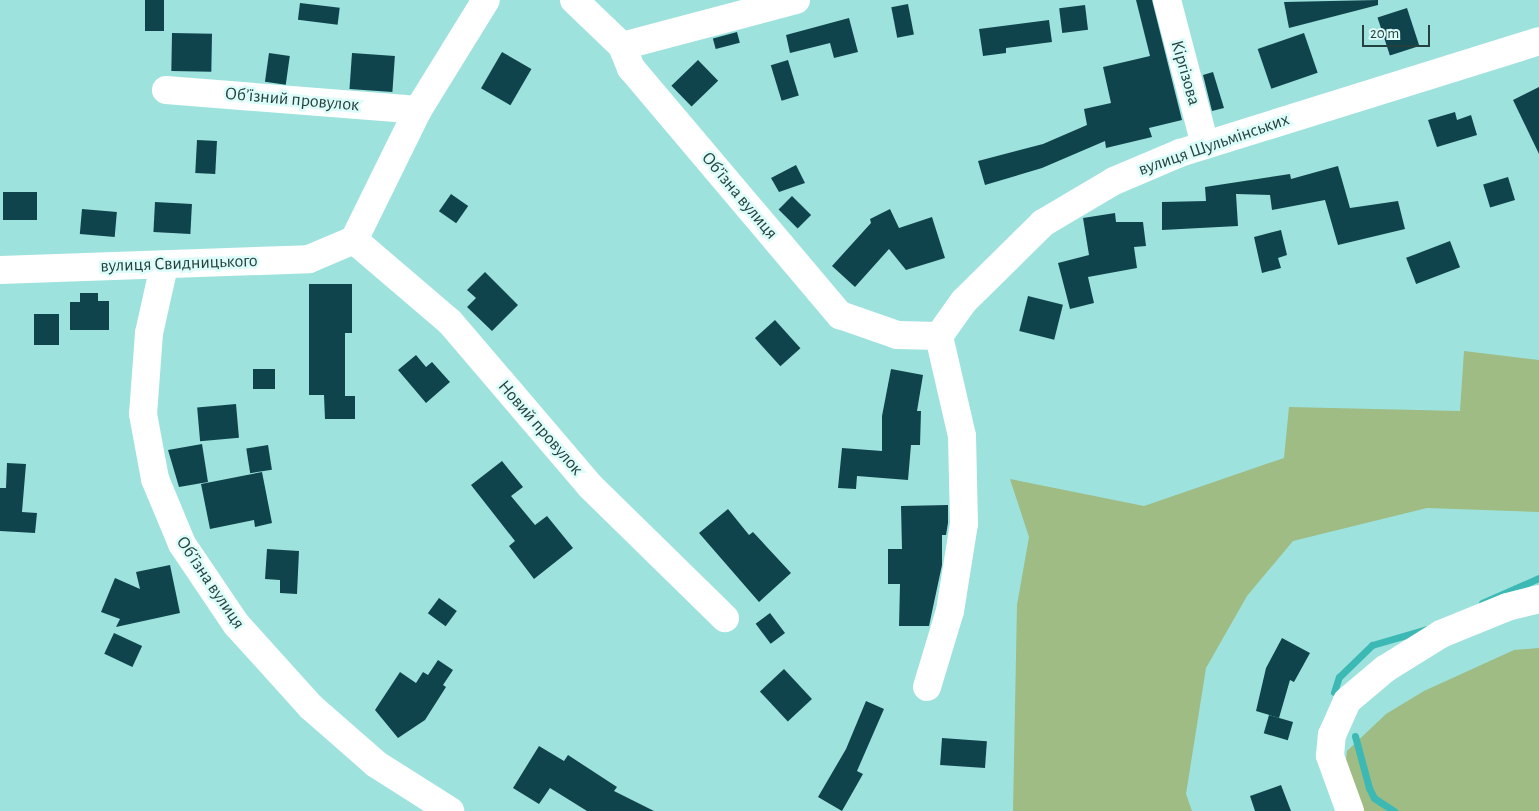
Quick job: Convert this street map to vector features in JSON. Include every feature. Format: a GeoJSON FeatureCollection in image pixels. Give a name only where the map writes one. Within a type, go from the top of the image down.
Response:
{"type":"FeatureCollection","features":[{"type":"Feature","properties":{"kind":"street"},"geometry":{"type":"LineString","coordinates":[[354,240],[418,110],[486,0]]}},
{"type":"Feature","properties":{"kind":"street","name":"Обʼїзна вулиця"},"geometry":{"type":"LineString","coordinates":[[574,0],[622,46],[631,68],[840,315],[897,335],[939,336]]}},
{"type":"Feature","properties":{"kind":"street"},"geometry":{"type":"LineString","coordinates":[[622,46],[796,0]]}},
{"type":"Feature","properties":{"kind":"street","name":"Кіргізова"},"geometry":{"type":"LineString","coordinates":[[1167,0],[1206,146]]}},
{"type":"Feature","properties":{"kind":"street","name":"вулиця Шульмінських"},"geometry":{"type":"LineString","coordinates":[[939,336],[964,301],[1043,223],[1114,181],[1206,146],[1539,41]]}},
{"type":"Feature","properties":{"kind":"street","name":"Обʼїзний провулок"},"geometry":{"type":"LineString","coordinates":[[166,90],[418,110]]}},
{"type":"Feature","properties":{"kind":"street","name":"вулиця Свидницького"},"geometry":{"type":"LineString","coordinates":[[0,270],[164,266],[310,259],[354,240]]}},
{"type":"Feature","properties":{"kind":"street","name":"Новий провулок"},"geometry":{"type":"LineString","coordinates":[[354,240],[450,322],[590,486],[725,618]]}},
{"type":"Feature","properties":{"kind":"street","name":"Обʼїзна вулиця"},"geometry":{"type":"LineString","coordinates":[[164,266],[149,333],[143,414],[155,479],[182,544],[236,624],[311,707],[376,764],[450,811]]}},
{"type":"Feature","properties":{"kind":"street"},"geometry":{"type":"LineString","coordinates":[[927,687],[950,611],[964,524],[962,436],[939,336]]}},
{"type":"Feature","properties":{"kind":"street"},"geometry":{"type":"LineString","coordinates":[[1350,811],[1330,756],[1332,735],[1347,701],[1385,669],[1441,634],[1470,620],[1539,599]]}},
{"type":"Feature","properties":{"kind":"green space"},"geometry":{"type":"Polygon","coordinates":[[[1464,351],[1539,360],[1539,512],[1427,508],[1293,541],[1247,596],[1206,668],[1186,794],[1192,811],[1013,811],[1017,605],[1029,537],[1010,479],[1144,506],[1284,458],[1289,407],[1460,411],[1464,351]]]}},
{"type":"Feature","properties":{"kind":"green space"},"geometry":{"type":"Polygon","coordinates":[[[1539,648],[1539,811],[1347,811],[1342,798],[1347,751],[1386,714],[1424,691],[1514,650],[1539,648]]]}},
{"type":"Feature","properties":{"kind":"building"},"geometry":{"type":"Polygon","coordinates":[[[145,0],[164,0],[164,31],[145,31],[145,0]]]}},
{"type":"Feature","properties":{"kind":"building"},"geometry":{"type":"Polygon","coordinates":[[[1136,0],[1152,0],[1182,120],[1149,128],[1152,137],[1106,148],[1105,141],[1042,168],[985,185],[978,161],[1043,144],[1087,125],[1084,109],[1111,103],[1103,67],[1150,56],[1136,0]]]}},
{"type":"Feature","properties":{"kind":"building"},"geometry":{"type":"Polygon","coordinates":[[[1378,0],[1378,5],[1289,28],[1284,2],[1378,0]]]}},
{"type":"Feature","properties":{"kind":"building"},"geometry":{"type":"Polygon","coordinates":[[[300,3],[340,8],[338,25],[298,20],[300,3]]]}},
{"type":"Feature","properties":{"kind":"building"},"geometry":{"type":"Polygon","coordinates":[[[908,4],[914,34],[897,38],[891,7],[908,4]]]}},
{"type":"Feature","properties":{"kind":"building"},"geometry":{"type":"Polygon","coordinates":[[[1085,5],[1088,30],[1062,33],[1059,8],[1085,5]]]}},
{"type":"Feature","properties":{"kind":"building"},"geometry":{"type":"Polygon","coordinates":[[[1407,8],[1419,46],[1390,56],[1378,18],[1407,8]]]}},
{"type":"Feature","properties":{"kind":"building"},"geometry":{"type":"Polygon","coordinates":[[[849,18],[858,52],[834,58],[830,43],[790,53],[786,35],[849,18]]]}},
{"type":"Feature","properties":{"kind":"building"},"geometry":{"type":"Polygon","coordinates":[[[1049,20],[1052,42],[1006,48],[1006,53],[983,56],[979,29],[1049,20]]]}},
{"type":"Feature","properties":{"kind":"building"},"geometry":{"type":"Polygon","coordinates":[[[737,32],[740,43],[716,49],[713,38],[737,32]]]}},
{"type":"Feature","properties":{"kind":"building"},"geometry":{"type":"Polygon","coordinates":[[[172,33],[212,34],[211,72],[171,71],[172,33]]]}},
{"type":"Feature","properties":{"kind":"building"},"geometry":{"type":"Polygon","coordinates":[[[1304,33],[1318,73],[1271,89],[1258,49],[1304,33]]]}},
{"type":"Feature","properties":{"kind":"building"},"geometry":{"type":"Polygon","coordinates":[[[502,52],[531,69],[510,105],[481,88],[502,52]]]}},
{"type":"Feature","properties":{"kind":"building"},"geometry":{"type":"Polygon","coordinates":[[[269,53],[290,56],[286,85],[265,82],[269,53]]]}},
{"type":"Feature","properties":{"kind":"building"},"geometry":{"type":"Polygon","coordinates":[[[352,53],[395,56],[392,92],[349,89],[352,53]]]}},
{"type":"Feature","properties":{"kind":"building"},"geometry":{"type":"Polygon","coordinates":[[[698,60],[718,81],[692,107],[671,86],[698,60]]]}},
{"type":"Feature","properties":{"kind":"building"},"geometry":{"type":"Polygon","coordinates":[[[788,60],[799,95],[782,101],[771,65],[788,60]]]}},
{"type":"Feature","properties":{"kind":"building"},"geometry":{"type":"Polygon","coordinates":[[[1213,72],[1224,108],[1212,111],[1203,75],[1213,72]]]}},
{"type":"Feature","properties":{"kind":"building"},"geometry":{"type":"Polygon","coordinates":[[[1539,87],[1539,154],[1513,100],[1539,87]]]}},
{"type":"Feature","properties":{"kind":"building"},"geometry":{"type":"Polygon","coordinates":[[[1455,112],[1457,120],[1471,115],[1477,135],[1437,147],[1428,120],[1455,112]]]}},
{"type":"Feature","properties":{"kind":"building"},"geometry":{"type":"Polygon","coordinates":[[[197,140],[217,141],[215,174],[195,173],[197,140]]]}},
{"type":"Feature","properties":{"kind":"building"},"geometry":{"type":"Polygon","coordinates":[[[796,165],[805,183],[779,192],[771,178],[796,165]]]}},
{"type":"Feature","properties":{"kind":"building"},"geometry":{"type":"Polygon","coordinates":[[[1338,166],[1350,208],[1398,201],[1405,229],[1338,245],[1325,200],[1272,210],[1270,195],[1236,194],[1238,226],[1162,230],[1162,202],[1206,201],[1205,187],[1290,174],[1291,179],[1338,166]]]}},
{"type":"Feature","properties":{"kind":"building"},"geometry":{"type":"Polygon","coordinates":[[[1508,177],[1515,200],[1490,208],[1483,185],[1508,177]]]}},
{"type":"Feature","properties":{"kind":"building"},"geometry":{"type":"Polygon","coordinates":[[[3,192],[37,192],[37,220],[3,220],[3,192]]]}},
{"type":"Feature","properties":{"kind":"building"},"geometry":{"type":"Polygon","coordinates":[[[451,194],[468,206],[456,223],[439,211],[451,194]]]}},
{"type":"Feature","properties":{"kind":"building"},"geometry":{"type":"Polygon","coordinates":[[[792,196],[811,215],[798,229],[779,209],[792,196]]]}},
{"type":"Feature","properties":{"kind":"building"},"geometry":{"type":"Polygon","coordinates":[[[155,202],[192,204],[190,234],[153,232],[155,202]]]}},
{"type":"Feature","properties":{"kind":"building"},"geometry":{"type":"Polygon","coordinates":[[[82,209],[117,212],[115,237],[80,234],[82,209]]]}},
{"type":"Feature","properties":{"kind":"building"},"geometry":{"type":"Polygon","coordinates":[[[890,209],[899,228],[932,217],[945,258],[906,270],[889,249],[855,287],[832,266],[871,223],[870,219],[890,209]]]}},
{"type":"Feature","properties":{"kind":"building"},"geometry":{"type":"Polygon","coordinates":[[[1115,213],[1116,222],[1143,222],[1146,246],[1134,247],[1137,268],[1088,277],[1094,303],[1070,309],[1058,263],[1089,255],[1083,218],[1115,213]]]}},
{"type":"Feature","properties":{"kind":"building"},"geometry":{"type":"Polygon","coordinates":[[[1281,230],[1287,255],[1278,258],[1281,268],[1262,273],[1254,237],[1281,230]]]}},
{"type":"Feature","properties":{"kind":"building"},"geometry":{"type":"Polygon","coordinates":[[[1450,241],[1460,267],[1416,284],[1406,258],[1450,241]]]}},
{"type":"Feature","properties":{"kind":"building"},"geometry":{"type":"Polygon","coordinates":[[[485,272],[518,305],[492,331],[467,307],[476,298],[467,290],[485,272]]]}},
{"type":"Feature","properties":{"kind":"building"},"geometry":{"type":"Polygon","coordinates":[[[309,284],[352,284],[352,333],[345,333],[345,396],[355,396],[355,419],[325,419],[324,395],[309,395],[309,284]]]}},
{"type":"Feature","properties":{"kind":"building"},"geometry":{"type":"Polygon","coordinates":[[[80,293],[98,293],[98,301],[109,301],[109,330],[70,330],[70,302],[80,302],[80,293]]]}},
{"type":"Feature","properties":{"kind":"building"},"geometry":{"type":"Polygon","coordinates":[[[1028,296],[1063,305],[1054,340],[1019,331],[1028,296]]]}},
{"type":"Feature","properties":{"kind":"building"},"geometry":{"type":"Polygon","coordinates":[[[34,314],[59,314],[59,345],[34,345],[34,314]]]}},
{"type":"Feature","properties":{"kind":"building"},"geometry":{"type":"Polygon","coordinates":[[[775,320],[800,348],[780,366],[755,338],[775,320]]]}},
{"type":"Feature","properties":{"kind":"building"},"geometry":{"type":"Polygon","coordinates":[[[416,355],[426,367],[432,362],[450,382],[426,403],[398,370],[416,355]]]}},
{"type":"Feature","properties":{"kind":"building"},"geometry":{"type":"Polygon","coordinates":[[[253,369],[275,369],[275,389],[253,389],[253,369]]]}},
{"type":"Feature","properties":{"kind":"building"},"geometry":{"type":"Polygon","coordinates":[[[891,369],[923,375],[917,411],[921,411],[920,445],[911,445],[908,480],[857,476],[856,489],[838,488],[842,448],[882,451],[882,416],[891,369]]]}},
{"type":"Feature","properties":{"kind":"building"},"geometry":{"type":"Polygon","coordinates":[[[236,404],[239,438],[200,441],[197,407],[236,404]]]}},
{"type":"Feature","properties":{"kind":"building"},"geometry":{"type":"Polygon","coordinates":[[[202,444],[208,482],[179,487],[168,450],[202,444]]]}},
{"type":"Feature","properties":{"kind":"building"},"geometry":{"type":"Polygon","coordinates":[[[268,445],[272,470],[250,473],[246,448],[268,445]]]}},
{"type":"Feature","properties":{"kind":"building"},"geometry":{"type":"Polygon","coordinates":[[[502,461],[523,487],[511,496],[535,525],[547,516],[573,548],[534,579],[509,546],[515,541],[471,485],[502,461]]]}},
{"type":"Feature","properties":{"kind":"building"},"geometry":{"type":"Polygon","coordinates":[[[7,463],[26,464],[22,512],[37,513],[35,533],[0,531],[0,488],[6,488],[7,463]]]}},
{"type":"Feature","properties":{"kind":"building"},"geometry":{"type":"Polygon","coordinates":[[[262,472],[272,523],[255,527],[254,520],[210,529],[201,484],[262,472]]]}},
{"type":"Feature","properties":{"kind":"building"},"geometry":{"type":"Polygon","coordinates":[[[948,505],[946,535],[942,535],[942,565],[929,626],[899,626],[900,584],[888,584],[888,549],[902,549],[901,506],[948,505]]]}},
{"type":"Feature","properties":{"kind":"building"},"geometry":{"type":"Polygon","coordinates":[[[728,509],[749,535],[753,532],[791,573],[759,602],[699,533],[728,509]]]}},
{"type":"Feature","properties":{"kind":"building"},"geometry":{"type":"Polygon","coordinates":[[[267,549],[299,551],[297,594],[280,593],[280,580],[265,579],[267,549]]]}},
{"type":"Feature","properties":{"kind":"building"},"geometry":{"type":"Polygon","coordinates":[[[170,565],[180,613],[116,627],[120,619],[101,612],[115,578],[140,589],[136,572],[170,565]]]}},
{"type":"Feature","properties":{"kind":"building"},"geometry":{"type":"Polygon","coordinates":[[[439,598],[457,611],[446,626],[428,613],[439,598]]]}},
{"type":"Feature","properties":{"kind":"building"},"geometry":{"type":"Polygon","coordinates":[[[770,613],[785,633],[771,644],[756,624],[770,613]]]}},
{"type":"Feature","properties":{"kind":"building"},"geometry":{"type":"Polygon","coordinates":[[[114,633],[142,646],[132,667],[104,654],[114,633]]]}},
{"type":"Feature","properties":{"kind":"building"},"geometry":{"type":"Polygon","coordinates":[[[1282,638],[1310,653],[1294,682],[1290,680],[1279,718],[1256,711],[1266,668],[1282,638]]]}},
{"type":"Feature","properties":{"kind":"building"},"geometry":{"type":"Polygon","coordinates":[[[438,660],[453,670],[443,685],[446,687],[425,720],[398,738],[375,710],[400,672],[416,683],[423,672],[428,675],[438,660]]]}},
{"type":"Feature","properties":{"kind":"building"},"geometry":{"type":"Polygon","coordinates":[[[784,669],[812,699],[788,721],[760,692],[784,669]]]}},
{"type":"Feature","properties":{"kind":"building"},"geometry":{"type":"Polygon","coordinates":[[[866,701],[884,709],[857,771],[863,774],[842,811],[818,797],[846,749],[866,701]]]}},
{"type":"Feature","properties":{"kind":"building"},"geometry":{"type":"Polygon","coordinates":[[[1269,715],[1293,722],[1288,740],[1264,733],[1269,715]]]}},
{"type":"Feature","properties":{"kind":"building"},"geometry":{"type":"Polygon","coordinates":[[[942,738],[987,741],[985,768],[940,765],[942,738]]]}},
{"type":"Feature","properties":{"kind":"building"},"geometry":{"type":"Polygon","coordinates":[[[539,746],[564,761],[568,755],[617,787],[614,791],[654,811],[587,811],[550,788],[539,804],[513,788],[539,746]]]}},
{"type":"Feature","properties":{"kind":"building"},"geometry":{"type":"Polygon","coordinates":[[[1281,785],[1291,811],[1255,811],[1250,796],[1281,785]]]}},
{"type":"Feature","properties":{"kind":"waterway"},"geometry":{"type":"LineString","coordinates":[[1482,603],[1539,578]]}},
{"type":"Feature","properties":{"kind":"waterway"},"geometry":{"type":"LineString","coordinates":[[1334,692],[1339,677],[1372,645],[1427,629]]}},
{"type":"Feature","properties":{"kind":"waterway"},"geometry":{"type":"LineString","coordinates":[[1355,736],[1369,788],[1374,798],[1394,811]]}}]}
